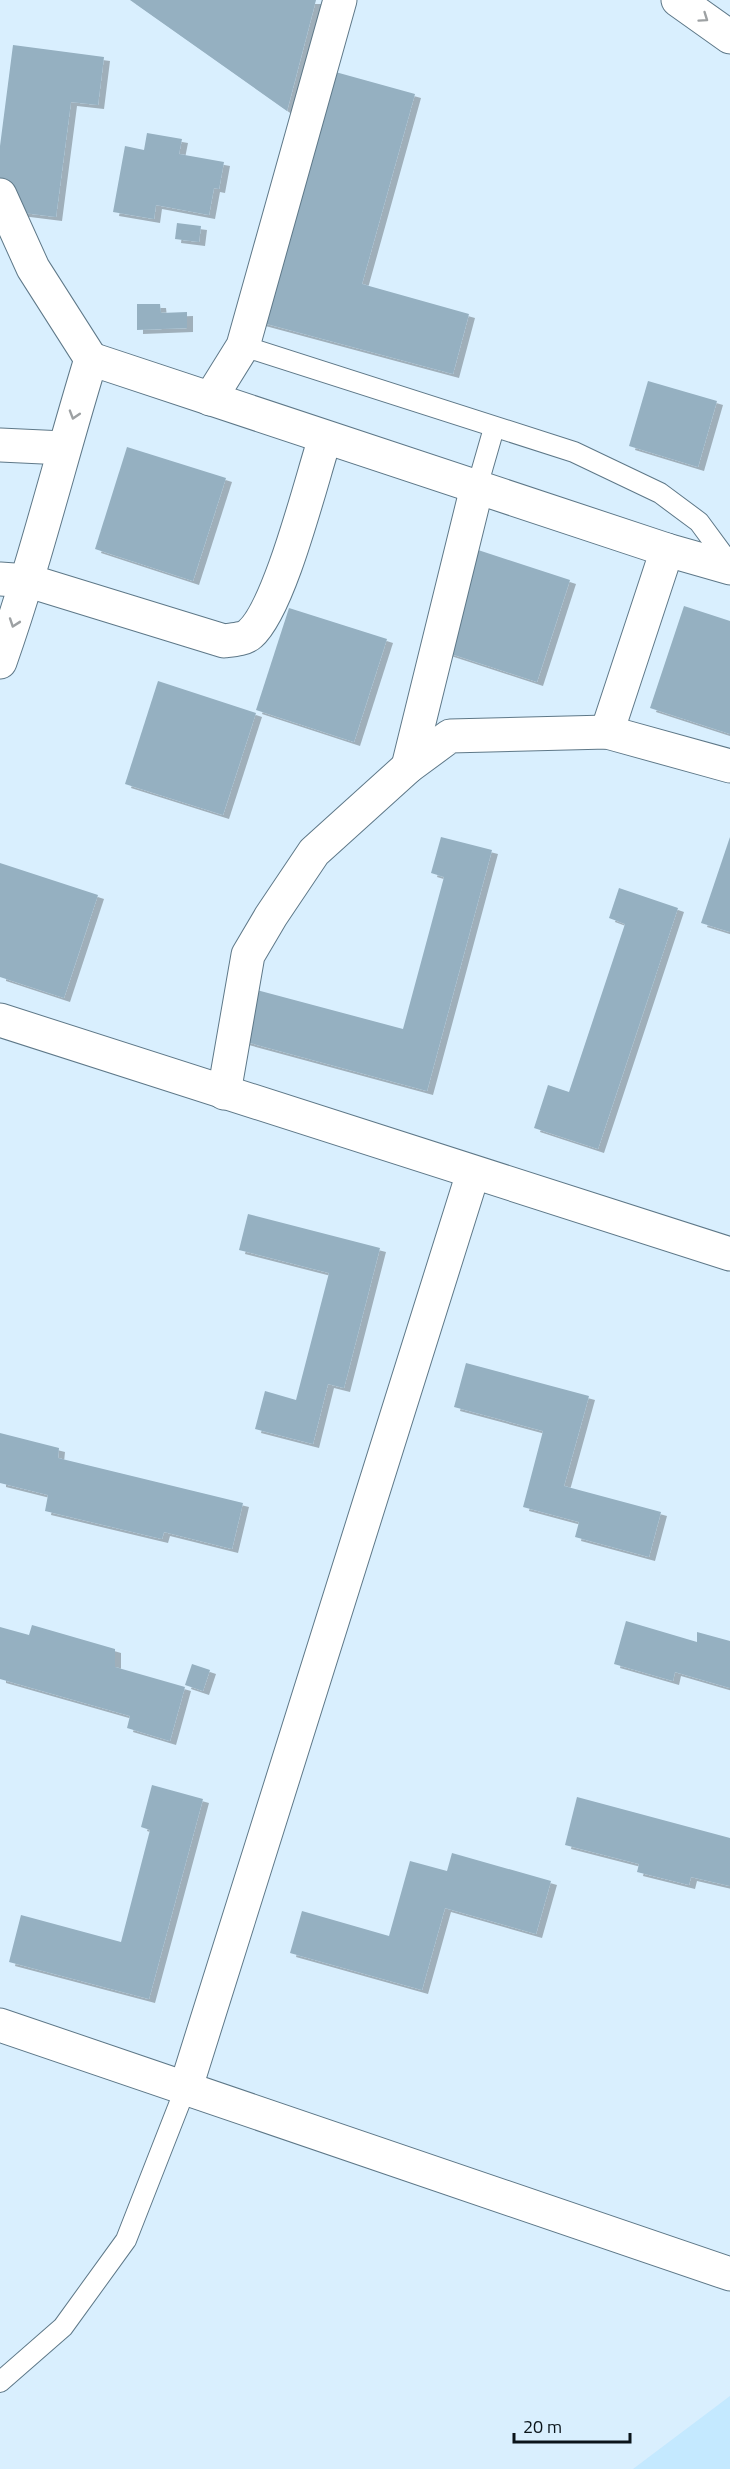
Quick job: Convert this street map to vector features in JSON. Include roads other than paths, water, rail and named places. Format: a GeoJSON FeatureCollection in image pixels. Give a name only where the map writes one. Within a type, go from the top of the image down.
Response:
{"type":"FeatureCollection","features":[{"type":"Feature","properties":{"kind":"main road"},"geometry":{"type":"LineString","coordinates":[[210,399],[243,346],[340,0]]}},
{"type":"Feature","properties":{"kind":"main road"},"geometry":{"type":"LineString","coordinates":[[678,0],[730,37]]}},
{"type":"Feature","properties":{"kind":"main road"},"geometry":{"type":"LineString","coordinates":[[0,195],[33,268],[91,359],[667,550],[730,566]]}},
{"type":"Feature","properties":{"kind":"main road"},"geometry":{"type":"LineString","coordinates":[[0,662],[14,580],[64,448],[91,359]]}},
{"type":"Feature","properties":{"kind":"main road"},"geometry":{"type":"LineString","coordinates":[[14,580],[224,641],[249,636],[263,619],[279,581],[325,438]]}},
{"type":"Feature","properties":{"kind":"main road"},"geometry":{"type":"LineString","coordinates":[[0,445],[64,448]]}},
{"type":"Feature","properties":{"kind":"main road"},"geometry":{"type":"LineString","coordinates":[[408,767],[477,487]]}},
{"type":"Feature","properties":{"kind":"main road"},"geometry":{"type":"LineString","coordinates":[[607,732],[667,550]]}},
{"type":"Feature","properties":{"kind":"main road"},"geometry":{"type":"LineString","coordinates":[[224,1093],[248,955],[314,852],[408,767],[450,736],[607,732],[730,766]]}},
{"type":"Feature","properties":{"kind":"main road"},"geometry":{"type":"LineString","coordinates":[[0,1020],[730,1254]]}},
{"type":"Feature","properties":{"kind":"main road"},"geometry":{"type":"LineString","coordinates":[[186,2087],[473,1173]]}},
{"type":"Feature","properties":{"kind":"main road"},"geometry":{"type":"LineString","coordinates":[[0,2025],[730,2274]]}},
{"type":"Feature","properties":{"kind":"lane"},"geometry":{"type":"LineString","coordinates":[[243,346],[574,452],[660,492],[699,522],[730,566]]}},
{"type":"Feature","properties":{"kind":"lane"},"geometry":{"type":"LineString","coordinates":[[477,487],[494,428]]}},
{"type":"Feature","properties":{"kind":"lane"},"geometry":{"type":"LineString","coordinates":[[0,2382],[63,2327],[126,2240],[186,2087]]}}]}
